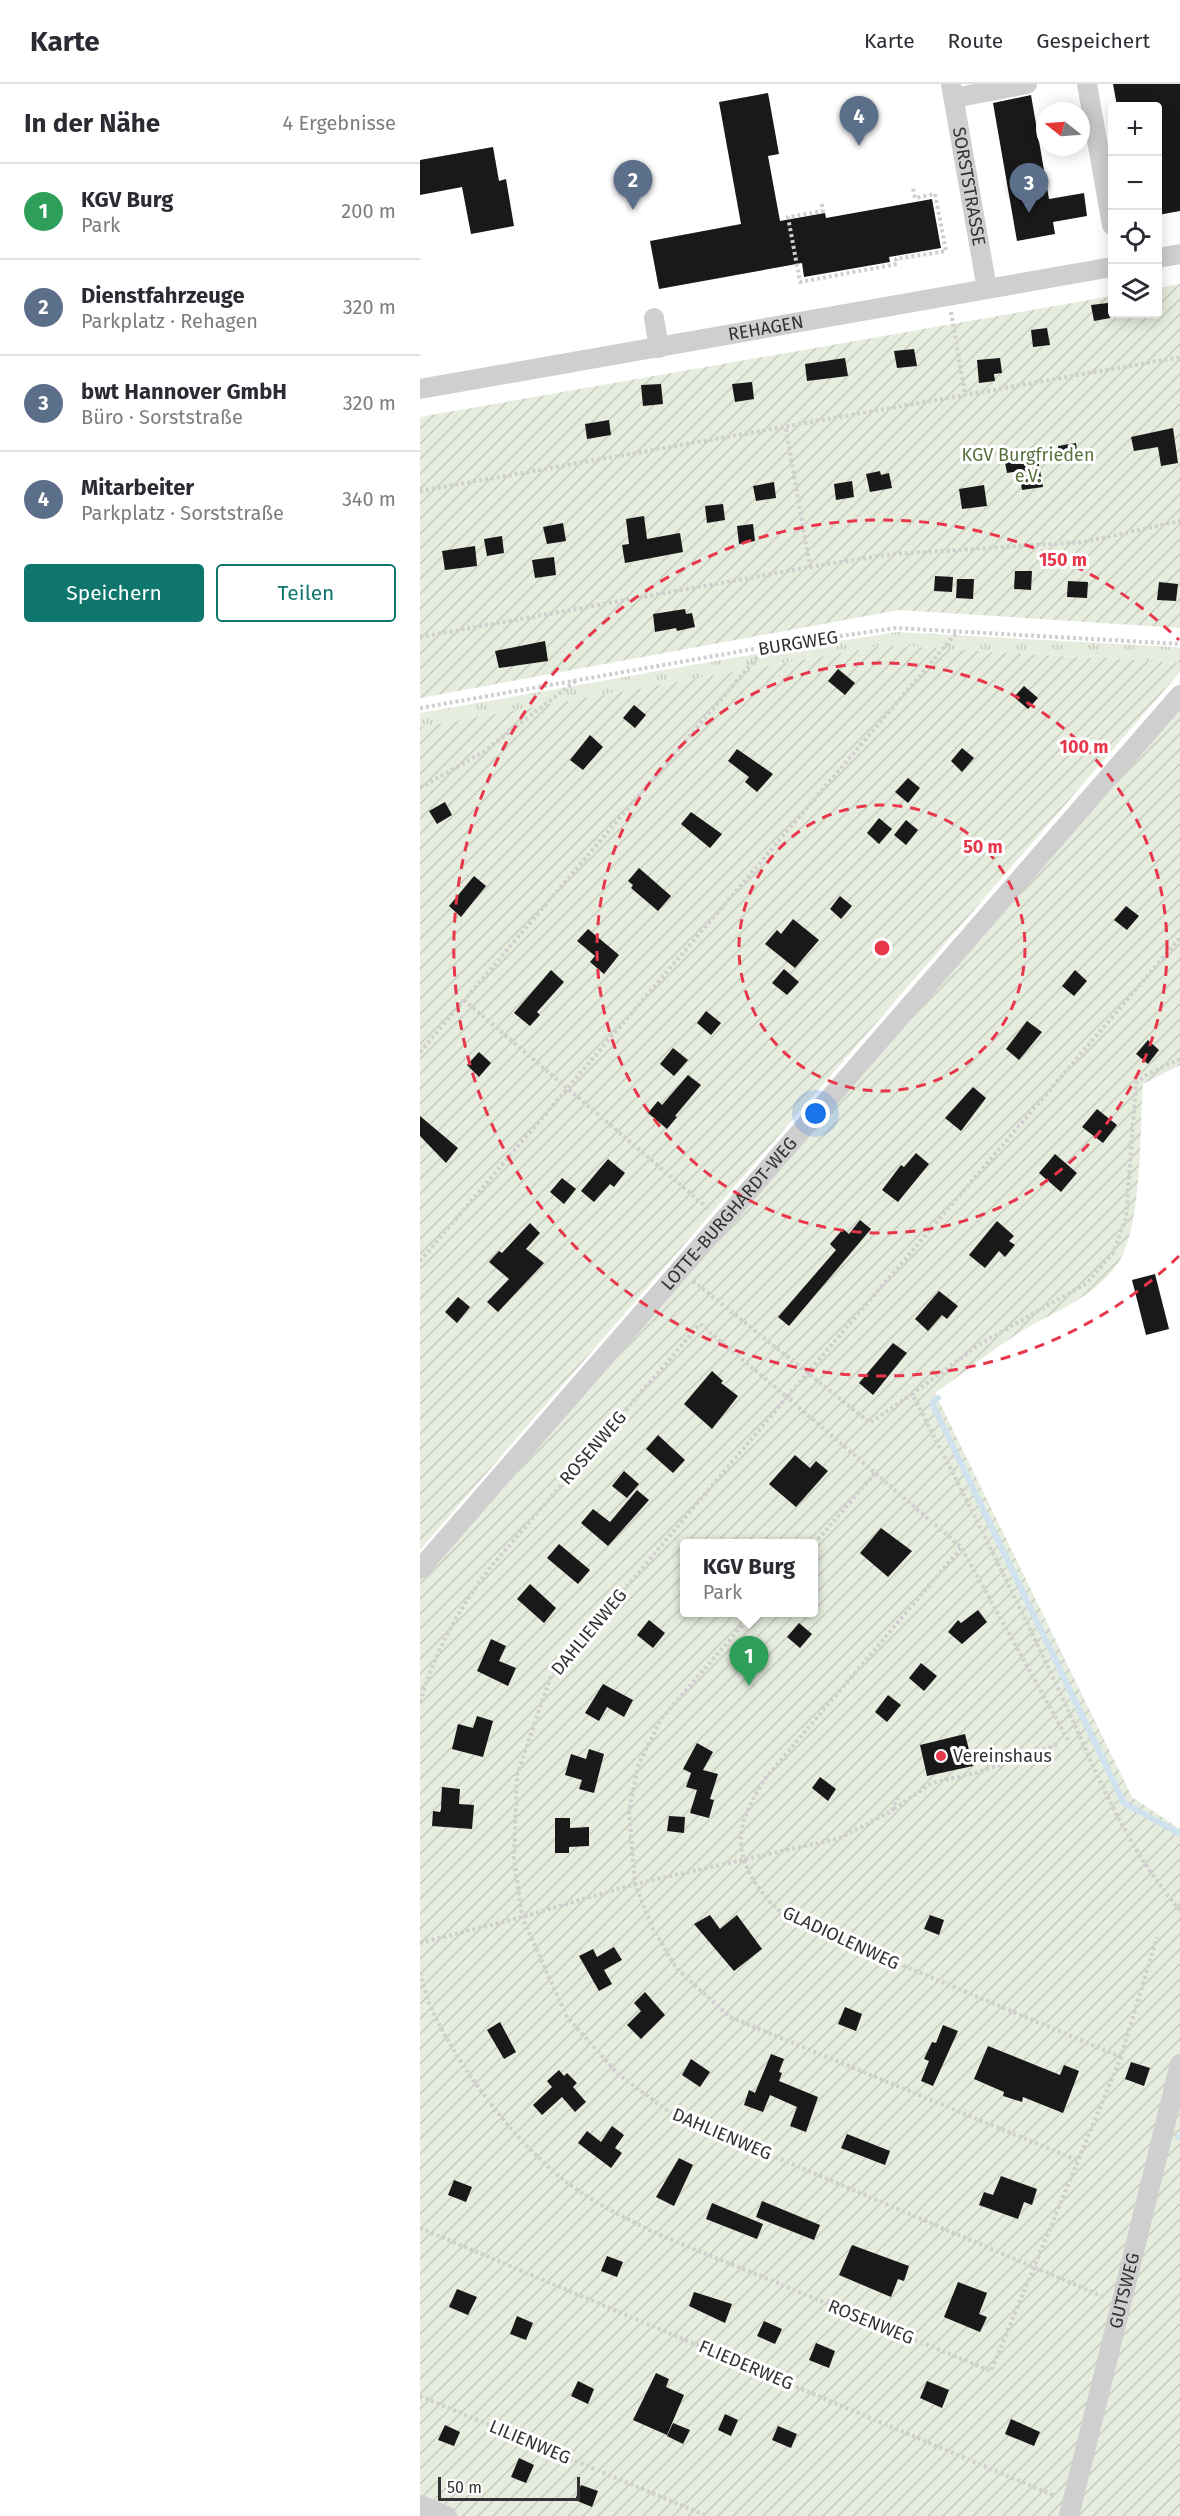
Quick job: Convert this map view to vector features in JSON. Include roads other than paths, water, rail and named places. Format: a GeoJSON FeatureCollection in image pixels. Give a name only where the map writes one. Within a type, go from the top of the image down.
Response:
{"type":"FeatureCollection","features":[{"type":"Feature","properties":{"kind":"street"},"geometry":{"type":"LineString","coordinates":[[952,91],[1027,84]]}},
{"type":"Feature","properties":{"kind":"street"},"geometry":{"type":"LineString","coordinates":[[1087,84],[1110,210]]}},
{"type":"Feature","properties":{"kind":"street","name":"SORSTSTRASSE"},"geometry":{"type":"LineString","coordinates":[[952,91],[987,289]]}},
{"type":"Feature","properties":{"kind":"street"},"geometry":{"type":"LineString","coordinates":[[1162,257],[1180,254]]}},
{"type":"Feature","properties":{"kind":"street","name":"REHAGEN"},"geometry":{"type":"LineString","coordinates":[[420,389],[1108,268]]}},
{"type":"Feature","properties":{"kind":"street"},"geometry":{"type":"LineString","coordinates":[[654,318],[659,348]]}},
{"type":"Feature","properties":{"kind":"street","name":"LOTTE-BURGHARDT-WEG"},"geometry":{"type":"LineString","coordinates":[[420,1569],[1180,694]]}},
{"type":"Feature","properties":{"kind":"street","name":"GUTSWEG"},"geometry":{"type":"LineString","coordinates":[[1070,2509],[1180,2064]]}},
{"type":"Feature","properties":{"kind":"street"},"geometry":{"type":"LineString","coordinates":[[420,2505],[447,2516]]}},
{"type":"Feature","properties":{"kind":"waterway"},"geometry":{"type":"LineString","coordinates":[[938,1398],[932,1403],[1124,1803],[1180,1834]]}},
{"type":"Feature","properties":{"kind":"place","name":"Mitarbeiter"},"geometry":{"type":"Point","coordinates":[859,146]}},
{"type":"Feature","properties":{"kind":"place","name":"Dienstfahrzeuge"},"geometry":{"type":"Point","coordinates":[633,210]}},
{"type":"Feature","properties":{"kind":"place","name":"bwt Hannover GmbH"},"geometry":{"type":"Point","coordinates":[1029,213]}},
{"type":"Feature","properties":{"kind":"place","name":"KGV Burg"},"geometry":{"type":"Point","coordinates":[749,1686]}},
{"type":"Feature","properties":{"kind":"place","name":"Vereinshaus"},"geometry":{"type":"Point","coordinates":[941,1756]}},
{"type":"Feature","properties":{"kind":"park label","name":"KGV Burgfrieden e.V."},"geometry":{"type":"Point","coordinates":[1028,466]}}]}
